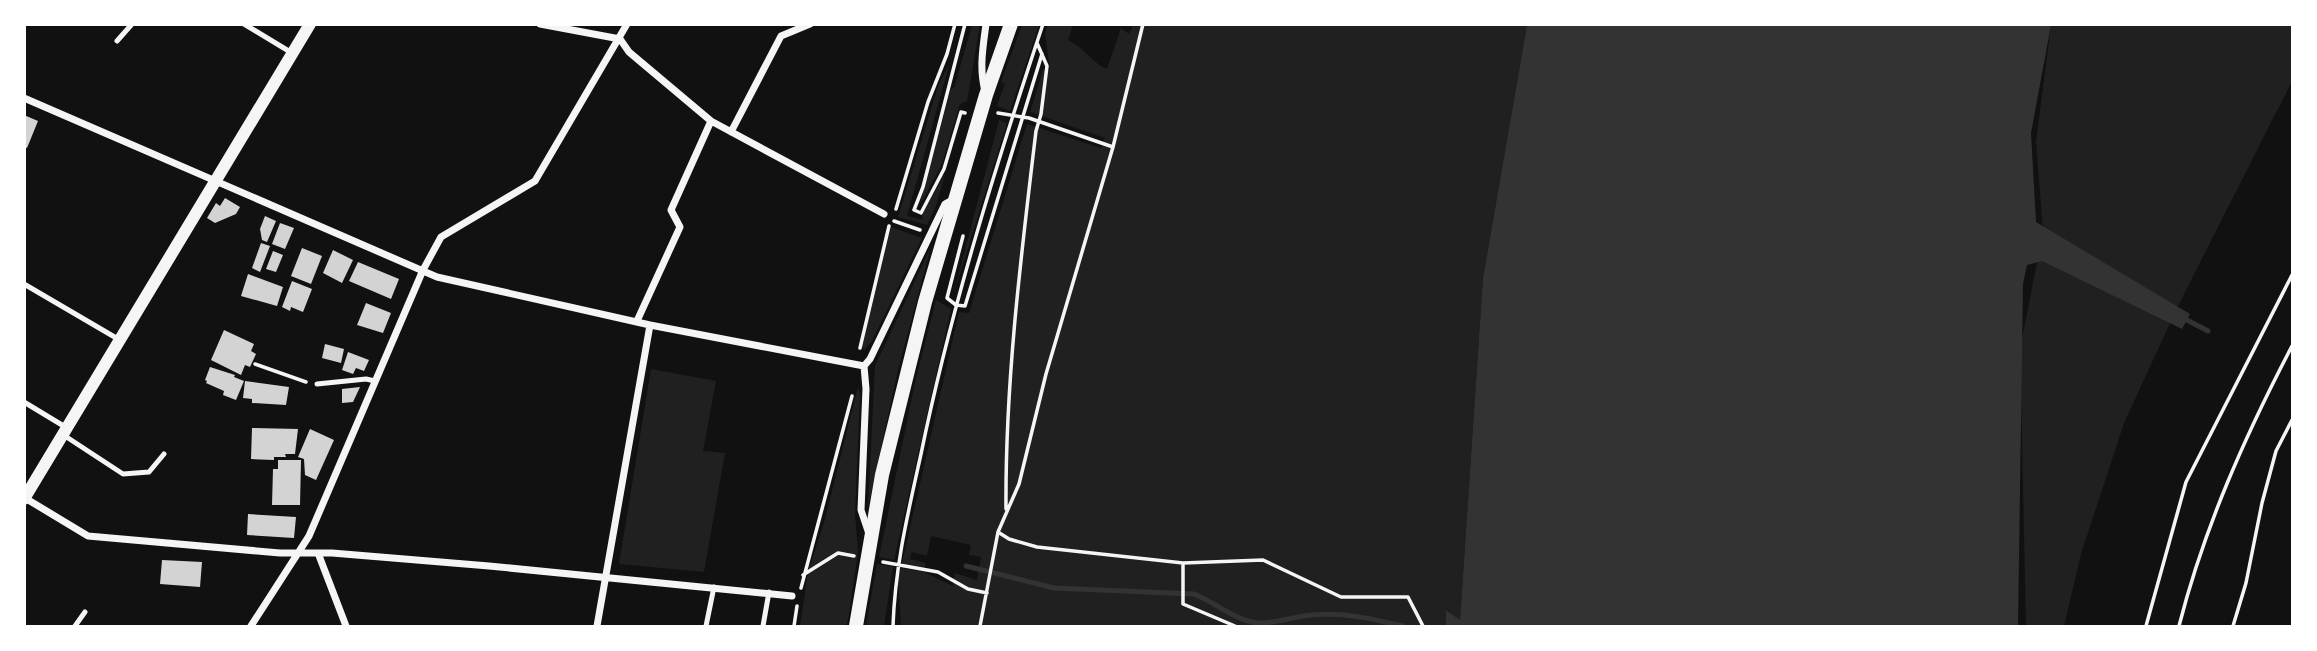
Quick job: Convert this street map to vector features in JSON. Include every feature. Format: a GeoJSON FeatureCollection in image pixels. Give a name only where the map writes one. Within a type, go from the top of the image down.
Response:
{"type":"FeatureCollection","features":[{"type":"Feature","properties":{"kind":"main road"},"geometry":{"type":"LineString","coordinates":[[856,626],[882,475],[925,302],[986,95],[1011,24]]}},
{"type":"Feature","properties":{"kind":"street"},"geometry":{"type":"LineString","coordinates":[[310,24],[26,495],[89,536],[299,554],[318,553],[489,566],[792,596]]}},
{"type":"Feature","properties":{"kind":"street"},"geometry":{"type":"LineString","coordinates":[[540,24],[620,38],[629,52],[711,121],[884,214]]}},
{"type":"Feature","properties":{"kind":"street"},"geometry":{"type":"LineString","coordinates":[[251,626],[310,536],[423,270],[441,237],[535,181],[627,24]]}},
{"type":"Feature","properties":{"kind":"street"},"geometry":{"type":"LineString","coordinates":[[731,132],[780,36],[810,24]]}},
{"type":"Feature","properties":{"kind":"street"},"geometry":{"type":"LineString","coordinates":[[986,24],[981,57],[986,95]]}},
{"type":"Feature","properties":{"kind":"street"},"geometry":{"type":"LineString","coordinates":[[24,97],[437,277],[650,325],[864,366]]}},
{"type":"Feature","properties":{"kind":"street"},"geometry":{"type":"LineString","coordinates":[[637,321],[680,227],[671,210],[711,121]]}},
{"type":"Feature","properties":{"kind":"street"},"geometry":{"type":"LineString","coordinates":[[871,538],[861,510],[866,388],[864,366],[870,359],[945,204],[954,199]]}},
{"type":"Feature","properties":{"kind":"street"},"geometry":{"type":"LineString","coordinates":[[597,626],[650,325]]}},
{"type":"Feature","properties":{"kind":"street"},"geometry":{"type":"LineString","coordinates":[[318,553],[346,626]]}},
{"type":"Feature","properties":{"kind":"lane"},"geometry":{"type":"LineString","coordinates":[[117,41],[132,24]]}},
{"type":"Feature","properties":{"kind":"lane"},"geometry":{"type":"LineString","coordinates":[[244,24],[292,53]]}},
{"type":"Feature","properties":{"kind":"lane"},"geometry":{"type":"LineString","coordinates":[[24,284],[121,340]]}},
{"type":"Feature","properties":{"kind":"lane"},"geometry":{"type":"LineString","coordinates":[[317,384],[366,379],[375,381]]}},
{"type":"Feature","properties":{"kind":"lane"},"geometry":{"type":"LineString","coordinates":[[24,402],[123,474],[149,472],[164,454]]}},
{"type":"Feature","properties":{"kind":"lane"},"geometry":{"type":"LineString","coordinates":[[706,626],[714,587]]}},
{"type":"Feature","properties":{"kind":"lane"},"geometry":{"type":"LineString","coordinates":[[763,626],[769,592]]}},
{"type":"Feature","properties":{"kind":"lane"},"geometry":{"type":"LineString","coordinates":[[75,626],[85,612]]}},
{"type":"Feature","properties":{"kind":"path"},"geometry":{"type":"LineString","coordinates":[[859,352],[891,219],[955,24]]}},
{"type":"Feature","properties":{"kind":"path"},"geometry":{"type":"LineString","coordinates":[[965,24],[923,187],[914,210],[920,213],[944,169],[961,112],[969,115]]}},
{"type":"Feature","properties":{"kind":"path"},"geometry":{"type":"LineString","coordinates":[[893,626],[895,564],[956,305],[1043,24]]}},
{"type":"Feature","properties":{"kind":"path"},"geometry":{"type":"LineString","coordinates":[[980,626],[998,533],[1019,484],[1046,374],[1113,146],[1143,24]]}},
{"type":"Feature","properties":{"kind":"path"},"geometry":{"type":"LineString","coordinates":[[1006,511],[1016,304],[1036,131],[1047,66],[1037,43]]}},
{"type":"Feature","properties":{"kind":"path"},"geometry":{"type":"LineString","coordinates":[[966,225],[947,298],[956,305],[965,306],[1042,54]]}},
{"type":"Feature","properties":{"kind":"path"},"geometry":{"type":"LineString","coordinates":[[992,111],[1039,121],[1113,146]]}},
{"type":"Feature","properties":{"kind":"path"},"geometry":{"type":"LineString","coordinates":[[898,223],[925,232]]}},
{"type":"Feature","properties":{"kind":"path"},"geometry":{"type":"LineString","coordinates":[[2146,626],[2186,482],[2292,275]]}},
{"type":"Feature","properties":{"kind":"path"},"geometry":{"type":"LineString","coordinates":[[2179,626],[2207,532],[2242,448],[2292,346]]}},
{"type":"Feature","properties":{"kind":"path"},"geometry":{"type":"LineString","coordinates":[[255,364],[307,383]]}},
{"type":"Feature","properties":{"kind":"path"},"geometry":{"type":"LineString","coordinates":[[794,626],[803,575],[854,387]]}},
{"type":"Feature","properties":{"kind":"path"},"geometry":{"type":"LineString","coordinates":[[2233,626],[2246,583],[2262,503],[2276,451],[2292,420]]}},
{"type":"Feature","properties":{"kind":"path"},"geometry":{"type":"LineString","coordinates":[[998,533],[1037,547],[1183,563],[1263,560],[1341,597],[1408,597],[1423,626]]}},
{"type":"Feature","properties":{"kind":"path"},"geometry":{"type":"LineString","coordinates":[[803,575],[838,553],[858,557]]}},
{"type":"Feature","properties":{"kind":"path"},"geometry":{"type":"LineString","coordinates":[[1183,563],[1183,604],[1235,626]]}},
{"type":"Feature","properties":{"kind":"path"},"geometry":{"type":"LineString","coordinates":[[895,564],[938,572],[968,589],[987,593]]}},
{"type":"Feature","properties":{"kind":"shaded area"},"geometry":{"type":"Polygon","coordinates":[[[972,25],[980,25],[967,101],[960,104],[942,164],[920,205],[951,89],[954,88],[972,25]]]}},
{"type":"Feature","properties":{"kind":"shaded area"},"geometry":{"type":"Polygon","coordinates":[[[1022,25],[1039,25],[1010,111],[997,106],[1005,84],[1001,82],[1022,25]]]}},
{"type":"Feature","properties":{"kind":"shaded area"},"geometry":{"type":"Polygon","coordinates":[[[1048,25],[1073,25],[1068,40],[1107,69],[1121,28],[1129,34],[1133,25],[1527,25],[1483,278],[1460,621],[1447,610],[1446,626],[901,626],[898,579],[901,568],[924,572],[953,586],[955,573],[977,580],[981,557],[969,555],[971,545],[931,536],[927,556],[912,552],[910,559],[926,563],[925,568],[902,563],[959,312],[969,313],[1027,124],[1101,148],[1105,138],[1030,112],[1043,70],[1050,70],[1045,33],[1048,25]]]}},
{"type":"Feature","properties":{"kind":"shaded area"},"geometry":{"type":"Polygon","coordinates":[[[1527,25],[2051,25],[2031,133],[2036,222],[2190,314],[2182,329],[2042,261],[2027,265],[2023,284],[2018,626],[1446,626],[1446,610],[1460,620],[1483,278],[1527,25]]]}},
{"type":"Feature","properties":{"kind":"shaded area"},"geometry":{"type":"Polygon","coordinates":[[[2051,25],[2292,25],[2292,81],[2179,304],[2124,423],[2081,554],[2064,626],[2026,626],[2020,350],[2043,231],[2036,142],[2051,25]]]}},
{"type":"Feature","properties":{"kind":"shaded area"},"geometry":{"type":"Polygon","coordinates":[[[950,62],[907,216],[923,220],[922,215],[945,174],[937,203],[927,225],[898,217],[938,86],[950,62]]]}},
{"type":"Feature","properties":{"kind":"shaded area"},"geometry":{"type":"Polygon","coordinates":[[[999,120],[1007,123],[953,296],[999,120]]]}},
{"type":"Feature","properties":{"kind":"shaded area"},"geometry":{"type":"Polygon","coordinates":[[[891,227],[922,238],[872,341],[864,350],[862,347],[891,227]]]}},
{"type":"Feature","properties":{"kind":"shaded area"},"geometry":{"type":"Polygon","coordinates":[[[931,247],[898,370],[868,508],[875,366],[931,247]]]}},
{"type":"Feature","properties":{"kind":"shaded area"},"geometry":{"type":"Polygon","coordinates":[[[936,300],[951,309],[894,560],[879,557],[916,378],[936,300]]]}},
{"type":"Feature","properties":{"kind":"shaded area"},"geometry":{"type":"Polygon","coordinates":[[[651,369],[716,381],[703,451],[725,453],[704,572],[619,564],[651,369]]]}},
{"type":"Feature","properties":{"kind":"shaded area"},"geometry":{"type":"Polygon","coordinates":[[[858,387],[860,395],[855,514],[858,552],[848,620],[846,626],[800,626],[808,572],[824,523],[858,387]]]}},
{"type":"Feature","properties":{"kind":"shaded area"},"geometry":{"type":"Polygon","coordinates":[[[877,564],[893,567],[884,626],[866,626],[877,564]]]}},
{"type":"Feature","properties":{"kind":"building"},"geometry":{"type":"Polygon","coordinates":[[[24,115],[38,121],[27,148],[24,147],[24,115]]]}},
{"type":"Feature","properties":{"kind":"building"},"geometry":{"type":"Polygon","coordinates":[[[225,198],[240,207],[236,214],[215,223],[207,218],[216,203],[220,206],[225,198]]]}},
{"type":"Feature","properties":{"kind":"building"},"geometry":{"type":"Polygon","coordinates":[[[265,216],[276,221],[267,242],[262,240],[260,229],[265,216]]]}},
{"type":"Feature","properties":{"kind":"building"},"geometry":{"type":"Polygon","coordinates":[[[280,223],[294,228],[285,249],[272,244],[280,223]]]}},
{"type":"Feature","properties":{"kind":"building"},"geometry":{"type":"Polygon","coordinates":[[[261,243],[270,246],[260,272],[252,268],[261,243]]]}},
{"type":"Feature","properties":{"kind":"building"},"geometry":{"type":"Polygon","coordinates":[[[302,248],[322,256],[311,284],[291,276],[302,248]]]}},
{"type":"Feature","properties":{"kind":"building"},"geometry":{"type":"Polygon","coordinates":[[[333,250],[353,260],[342,283],[323,273],[333,250]]]}},
{"type":"Feature","properties":{"kind":"building"},"geometry":{"type":"Polygon","coordinates":[[[273,251],[283,255],[276,272],[266,269],[273,251]]]}},
{"type":"Feature","properties":{"kind":"building"},"geometry":{"type":"Polygon","coordinates":[[[358,262],[399,279],[391,299],[349,281],[358,262]]]}},
{"type":"Feature","properties":{"kind":"building"},"geometry":{"type":"Polygon","coordinates":[[[248,274],[283,287],[277,306],[241,296],[248,274]]]}},
{"type":"Feature","properties":{"kind":"building"},"geometry":{"type":"Polygon","coordinates":[[[292,281],[312,289],[303,312],[282,307],[292,281]]]}},
{"type":"Feature","properties":{"kind":"building"},"geometry":{"type":"Polygon","coordinates":[[[366,303],[391,313],[383,333],[357,325],[366,303]]]}},
{"type":"Feature","properties":{"kind":"building"},"geometry":{"type":"Polygon","coordinates":[[[224,330],[254,344],[251,351],[256,354],[250,367],[245,365],[241,375],[211,360],[224,330]]]}},
{"type":"Feature","properties":{"kind":"building"},"geometry":{"type":"Polygon","coordinates":[[[325,344],[344,349],[341,363],[322,358],[325,344]]]}},
{"type":"Feature","properties":{"kind":"building"},"geometry":{"type":"Polygon","coordinates":[[[348,352],[369,360],[364,371],[356,368],[353,374],[342,370],[348,352]]]}},
{"type":"Feature","properties":{"kind":"building"},"geometry":{"type":"Polygon","coordinates":[[[210,367],[235,375],[234,377],[244,381],[236,400],[206,383],[210,367]]]}},
{"type":"Feature","properties":{"kind":"building"},"geometry":{"type":"Polygon","coordinates":[[[245,381],[289,387],[286,405],[252,403],[252,399],[243,398],[245,381]]]}},
{"type":"Feature","properties":{"kind":"building"},"geometry":{"type":"Polygon","coordinates":[[[360,387],[353,402],[342,403],[342,389],[360,387]]]}},
{"type":"Feature","properties":{"kind":"building"},"geometry":{"type":"Polygon","coordinates":[[[252,428],[298,429],[295,454],[274,457],[274,460],[251,459],[252,428]]]}},
{"type":"Feature","properties":{"kind":"building"},"geometry":{"type":"Polygon","coordinates":[[[310,429],[334,440],[316,480],[305,475],[304,459],[298,457],[310,429]]]}},
{"type":"Feature","properties":{"kind":"building"},"geometry":{"type":"Polygon","coordinates":[[[278,460],[301,460],[300,505],[272,505],[273,469],[278,469],[278,460]]]}},
{"type":"Feature","properties":{"kind":"building"},"geometry":{"type":"Polygon","coordinates":[[[248,514],[296,517],[294,538],[247,535],[248,514]]]}},
{"type":"Feature","properties":{"kind":"building"},"geometry":{"type":"Polygon","coordinates":[[[162,560],[202,562],[200,587],[160,584],[162,560]]]}},
{"type":"Feature","properties":{"kind":"waterway"},"geometry":{"type":"LineString","coordinates":[[2183,318],[2208,331]]}},
{"type":"Feature","properties":{"kind":"waterway"},"geometry":{"type":"LineString","coordinates":[[966,566],[1054,588],[1194,594],[1250,622],[1335,614],[1403,626]]}}]}
